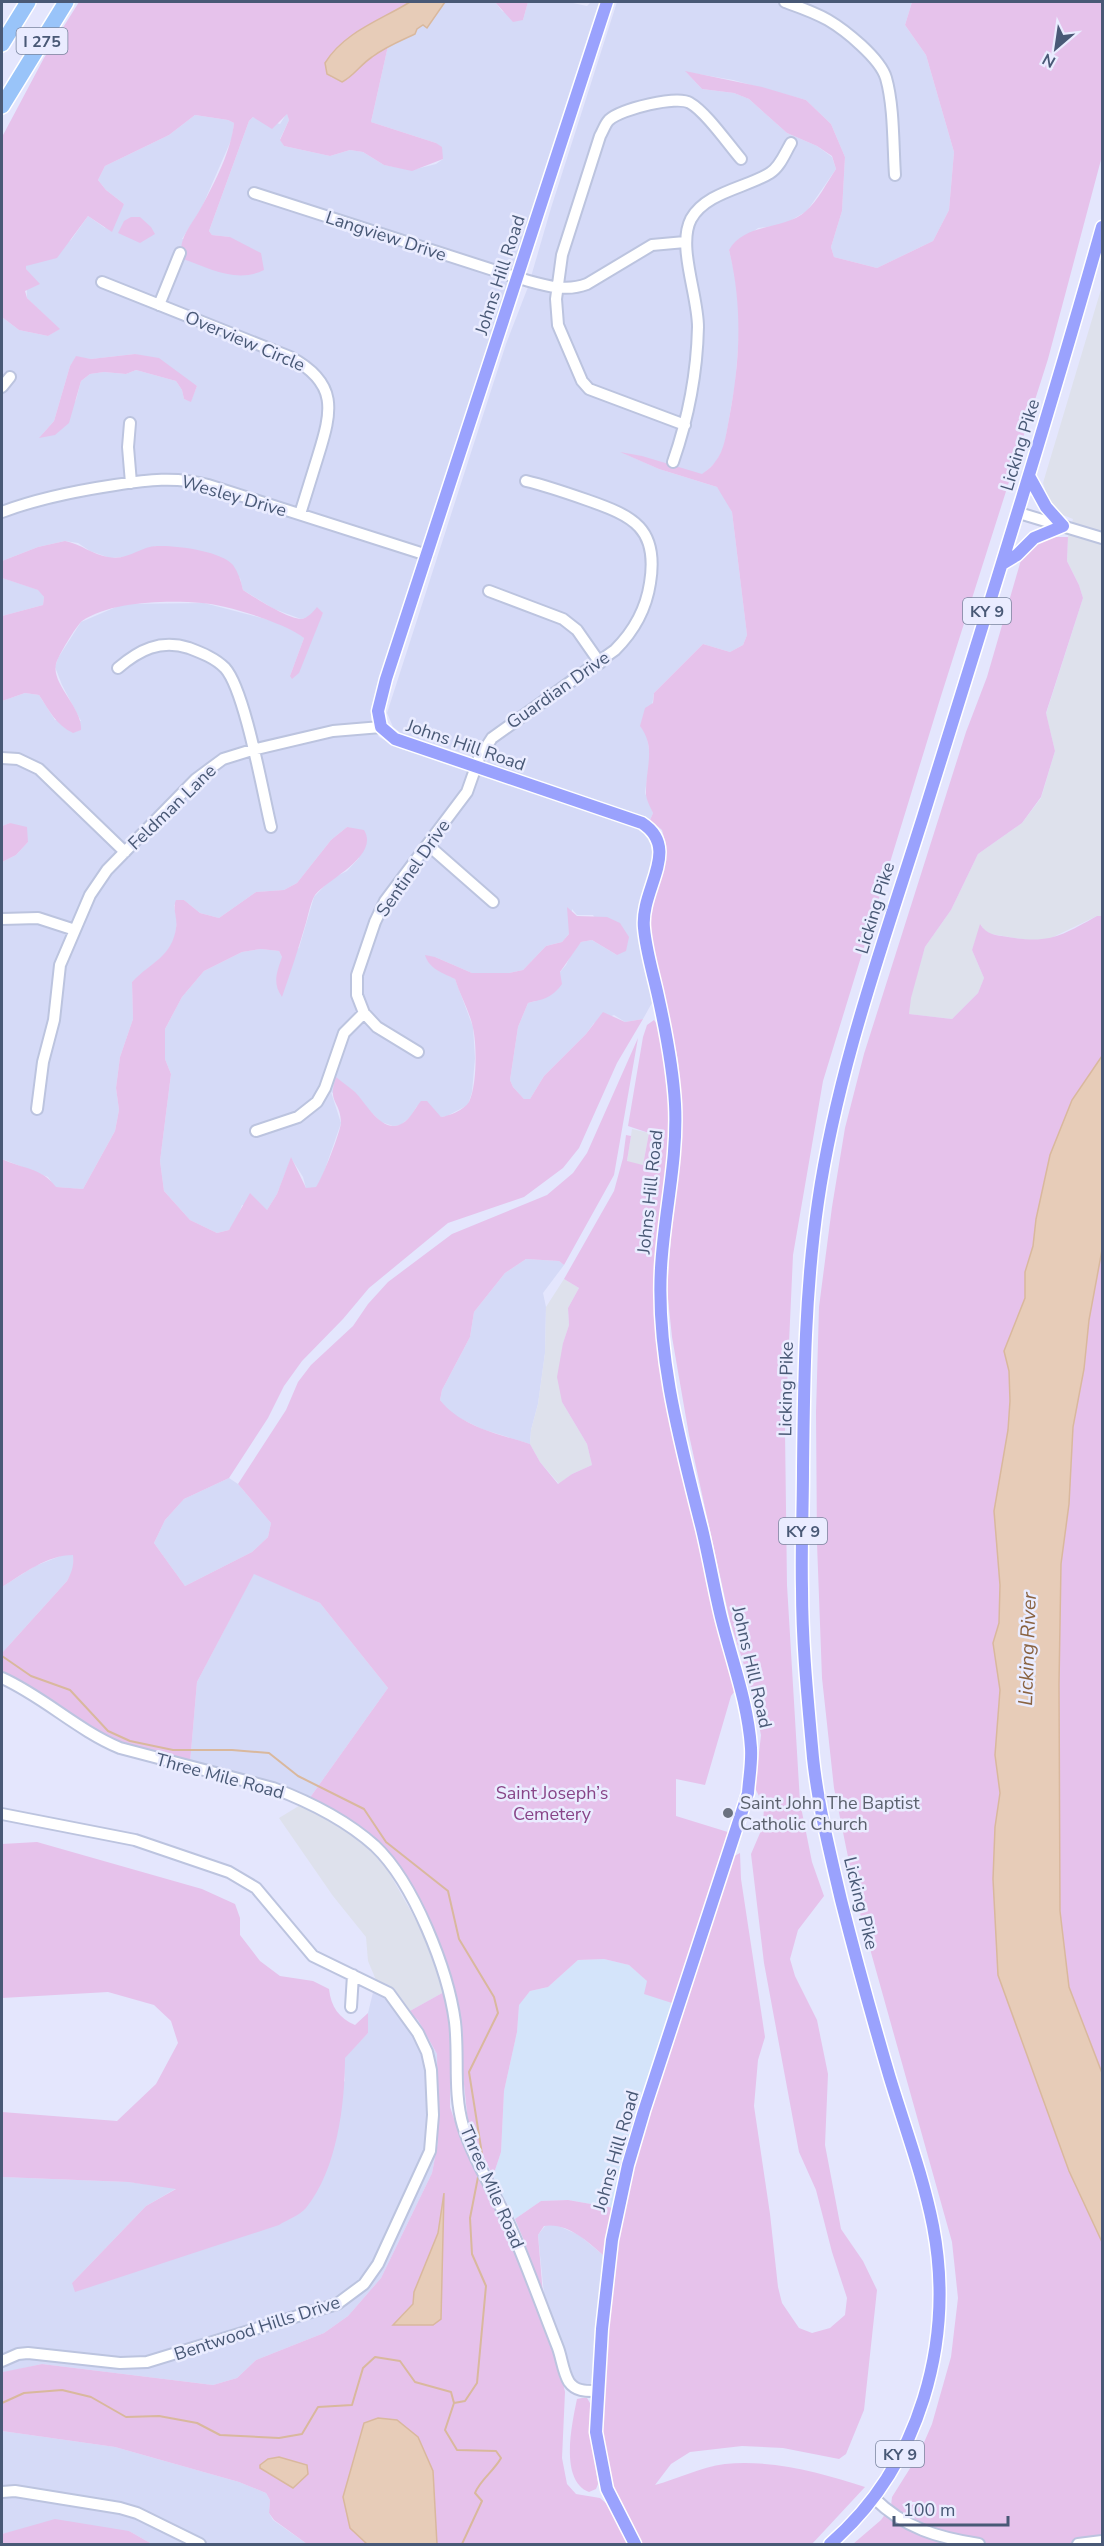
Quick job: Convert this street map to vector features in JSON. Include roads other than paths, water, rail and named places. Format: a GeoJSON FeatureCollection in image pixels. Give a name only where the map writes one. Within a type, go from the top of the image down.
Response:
{"type":"FeatureCollection","features":[{"type":"Feature","properties":{"kind":"highway","name":"I 275"},"geometry":{"type":"LineString","coordinates":[[2,44],[28,2]]}},
{"type":"Feature","properties":{"kind":"highway","name":"I 275"},"geometry":{"type":"LineString","coordinates":[[2,106],[66,2]]}},
{"type":"Feature","properties":{"kind":"main road","name":"Johns Hill Road"},"geometry":{"type":"LineString","coordinates":[[607,2],[378,711],[381,727],[389,736],[406,745],[642,823],[655,832],[659,841],[660,856],[647,894],[643,918],[669,1053],[675,1103],[675,1154],[660,1281],[666,1359],[687,1472],[722,1620],[741,1685],[752,1751],[746,1801],[644,2111],[626,2175],[612,2240],[602,2329],[596,2432],[601,2468],[612,2503],[635,2544]]}},
{"type":"Feature","properties":{"kind":"main road","name":"Licking Pike"},"geometry":{"type":"LineString","coordinates":[[830,2544],[849,2528],[874,2498],[912,2433],[929,2382],[939,2335],[940,2288],[932,2220],[849,1932],[830,1853],[814,1767],[802,1590],[804,1334],[818,1199],[836,1107],[868,994],[1019,513],[1102,227]]}},
{"type":"Feature","properties":{"kind":"main road"},"geometry":{"type":"LineString","coordinates":[[1002,564],[1017,555],[1034,538],[1063,526],[1046,507],[1029,476]]}},
{"type":"Feature","properties":{"kind":"street"},"geometry":{"type":"LineString","coordinates":[[785,2],[815,13],[837,26],[883,70],[889,93],[895,175]]}},
{"type":"Feature","properties":{"kind":"street"},"geometry":{"type":"LineString","coordinates":[[685,425],[588,390],[558,325],[556,310],[562,255],[600,136],[609,120],[618,114],[660,103],[685,101],[696,107],[741,159]]}},
{"type":"Feature","properties":{"kind":"street"},"geometry":{"type":"LineString","coordinates":[[673,462],[690,402],[698,322],[685,242],[691,219],[700,208],[770,173],[791,143]]}},
{"type":"Feature","properties":{"kind":"street","name":"Langview Drive"},"geometry":{"type":"LineString","coordinates":[[254,193],[518,278],[558,288]]}},
{"type":"Feature","properties":{"kind":"street"},"geometry":{"type":"LineString","coordinates":[[558,288],[580,287],[587,284],[652,244],[685,242]]}},
{"type":"Feature","properties":{"kind":"street"},"geometry":{"type":"LineString","coordinates":[[159,305],[180,253]]}},
{"type":"Feature","properties":{"kind":"street","name":"Overview Circle"},"geometry":{"type":"LineString","coordinates":[[102,282],[291,357],[308,367],[319,379],[328,398],[329,420],[300,514]]}},
{"type":"Feature","properties":{"kind":"street"},"geometry":{"type":"LineString","coordinates":[[2,387],[10,377]]}},
{"type":"Feature","properties":{"kind":"street"},"geometry":{"type":"LineString","coordinates":[[130,423],[128,447],[131,483]]}},
{"type":"Feature","properties":{"kind":"street","name":"Wesley Drive"},"geometry":{"type":"LineString","coordinates":[[2,512],[54,495],[170,478],[198,482],[427,555]]}},
{"type":"Feature","properties":{"kind":"street","name":"Guardian Drive"},"geometry":{"type":"LineString","coordinates":[[475,766],[484,748],[497,734],[600,663],[627,639],[645,607],[653,563],[649,541],[639,525],[617,510],[526,481]]}},
{"type":"Feature","properties":{"kind":"street"},"geometry":{"type":"LineString","coordinates":[[1019,513],[1102,538]]}},
{"type":"Feature","properties":{"kind":"street"},"geometry":{"type":"LineString","coordinates":[[489,591],[563,619],[577,630],[600,663]]}},
{"type":"Feature","properties":{"kind":"street"},"geometry":{"type":"LineString","coordinates":[[118,668],[141,650],[164,644],[185,647],[211,657],[226,669],[236,684],[271,828]]}},
{"type":"Feature","properties":{"kind":"street","name":"Feldman Lane"},"geometry":{"type":"LineString","coordinates":[[37,1108],[43,1062],[54,1020],[60,965],[95,886],[124,852],[213,765],[252,750],[333,731],[381,727]]}},
{"type":"Feature","properties":{"kind":"street"},"geometry":{"type":"LineString","coordinates":[[2,758],[18,759],[39,769],[124,852]]}},
{"type":"Feature","properties":{"kind":"street","name":"Sentinel Drive"},"geometry":{"type":"LineString","coordinates":[[364,1013],[357,995],[357,975],[375,922],[385,901],[467,792],[475,766]]}},
{"type":"Feature","properties":{"kind":"street"},"geometry":{"type":"LineString","coordinates":[[428,845],[494,902]]}},
{"type":"Feature","properties":{"kind":"street"},"geometry":{"type":"LineString","coordinates":[[2,919],[38,918],[75,930]]}},
{"type":"Feature","properties":{"kind":"street"},"geometry":{"type":"LineString","coordinates":[[256,1131],[298,1117],[316,1102],[325,1088],[344,1034],[364,1013],[379,1028],[418,1052]]}},
{"type":"Feature","properties":{"kind":"street","name":"Three Mile Road"},"geometry":{"type":"LineString","coordinates":[[2,1678],[36,1697],[99,1739],[120,1748],[288,1793],[341,1820],[374,1846],[398,1875],[428,1932],[442,1971],[453,2013],[457,2039],[459,2102],[468,2139],[512,2231],[568,2380],[579,2390],[598,2391]]}},
{"type":"Feature","properties":{"kind":"street","name":"Bentwood Hills Drive"},"geometry":{"type":"LineString","coordinates":[[2,1814],[135,1840],[229,1872],[256,1888],[313,1956],[389,1993],[414,2028],[427,2052],[432,2089],[433,2126],[428,2158],[378,2264],[364,2284],[337,2304],[147,2362],[120,2363],[28,2353],[18,2354],[2,2361]]}},
{"type":"Feature","properties":{"kind":"street"},"geometry":{"type":"LineString","coordinates":[[351,2007],[353,1975]]}},
{"type":"Feature","properties":{"kind":"street"},"geometry":{"type":"LineString","coordinates":[[2,2492],[15,2491],[120,2508],[138,2513],[201,2544]]}},
{"type":"Feature","properties":{"kind":"street"},"geometry":{"type":"LineString","coordinates":[[874,2498],[891,2514],[916,2529],[950,2540],[980,2544]]}},
{"type":"Feature","properties":{"kind":"street"},"geometry":{"type":"LineString","coordinates":[[1078,2544],[1102,2541]]}},
{"type":"Feature","properties":{"kind":"water"},"geometry":{"type":"Polygon","coordinates":[[[410,2],[445,2],[427,28],[423,25],[417,29],[415,34],[377,53],[346,80],[342,82],[327,74],[325,63],[342,43],[410,2]]]}},
{"type":"Feature","properties":{"kind":"water","name":"Licking River"},"geometry":{"type":"Polygon","coordinates":[[[1102,1056],[1102,1250],[1073,1427],[1069,1504],[1061,1564],[1059,1684],[1060,1911],[1069,1987],[1102,2073],[1102,2242],[1069,2171],[998,1975],[993,1879],[995,1827],[1000,1793],[995,1755],[1000,1690],[993,1643],[999,1623],[1000,1585],[994,1511],[1008,1430],[1010,1401],[1009,1371],[1004,1351],[1025,1298],[1025,1272],[1033,1246],[1036,1219],[1050,1155],[1072,1100],[1102,1056]]]}},
{"type":"Feature","properties":{"kind":"water"},"geometry":{"type":"Polygon","coordinates":[[[444,2193],[441,2319],[433,2325],[393,2325],[413,2304],[414,2292],[438,2233],[444,2193]]]}},
{"type":"Feature","properties":{"kind":"water"},"geometry":{"type":"Polygon","coordinates":[[[378,2418],[397,2420],[418,2437],[433,2471],[437,2544],[367,2544],[350,2528],[343,2497],[364,2423],[378,2418]]]}},
{"type":"Feature","properties":{"kind":"water"},"geometry":{"type":"Polygon","coordinates":[[[279,2457],[307,2465],[308,2474],[293,2488],[260,2468],[260,2465],[268,2459],[279,2457]]]}},
{"type":"Feature","properties":{"kind":"waterway"},"geometry":{"type":"LineString","coordinates":[[2,1656],[31,1676],[70,1690],[108,1731],[130,1741],[173,1750],[232,1750],[269,1753],[298,1776],[364,1809],[386,1842],[448,1891],[459,1939],[494,1997],[498,2013],[469,2072],[482,2154],[481,2161]]}},
{"type":"Feature","properties":{"kind":"waterway"},"geometry":{"type":"LineString","coordinates":[[462,2544],[482,2501],[475,2493],[501,2458],[496,2451],[457,2450],[445,2430],[454,2403],[465,2401],[477,2383],[486,2286],[472,2254],[470,2218],[479,2172]]}},
{"type":"Feature","properties":{"kind":"waterway"},"geometry":{"type":"LineString","coordinates":[[2,2403],[24,2393],[62,2390],[91,2397],[126,2417],[159,2416],[197,2423],[220,2435],[279,2438],[302,2434],[318,2407],[352,2405],[363,2368],[375,2357],[400,2361],[415,2382],[451,2392],[454,2403]]}},
{"type":"Feature","properties":{"kind":"place","name":"Saint John The Baptist Catholic Church"},"geometry":{"type":"Point","coordinates":[728,1813]}},
{"type":"Feature","properties":{"kind":"park label","name":"Saint Joseph’s Cemetery"},"geometry":{"type":"Point","coordinates":[552,1803]}}]}
